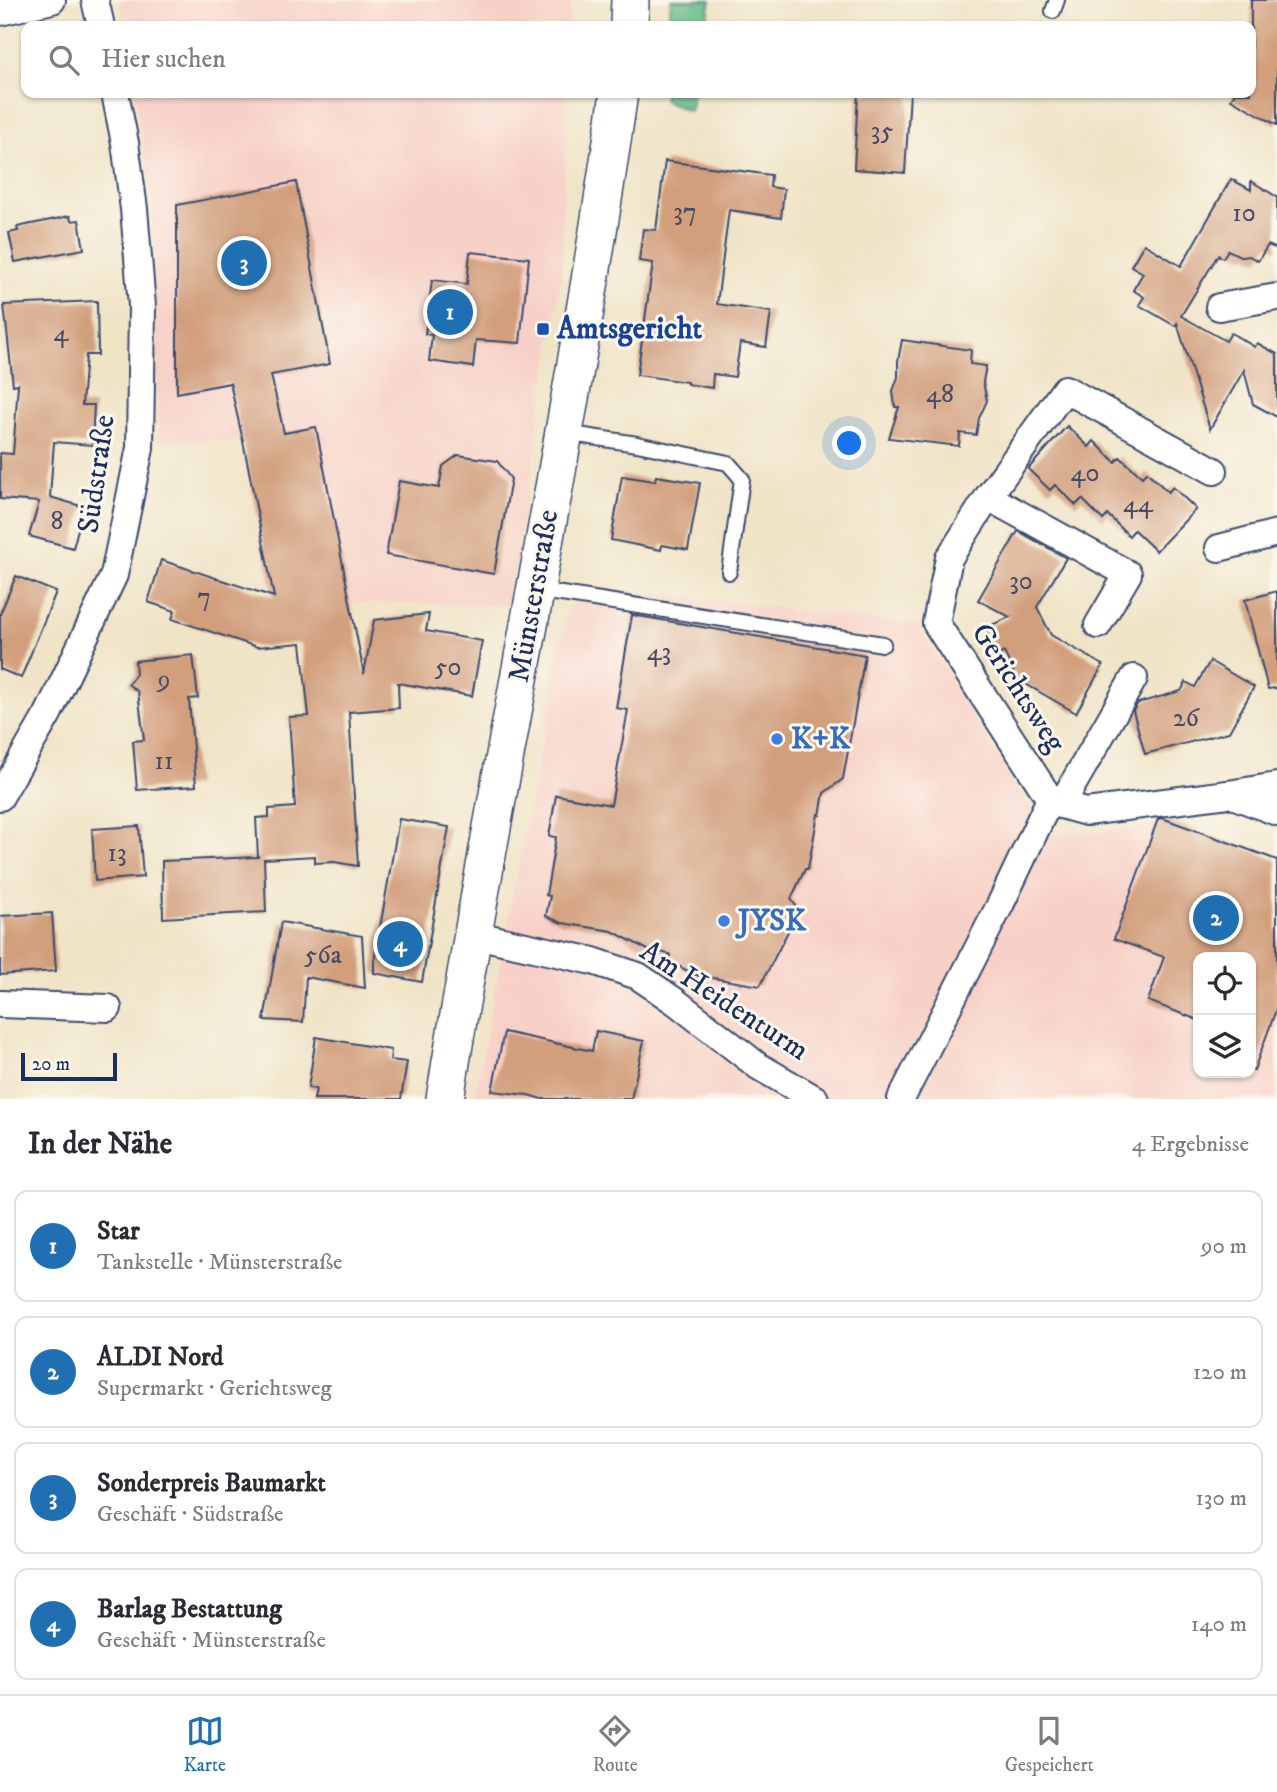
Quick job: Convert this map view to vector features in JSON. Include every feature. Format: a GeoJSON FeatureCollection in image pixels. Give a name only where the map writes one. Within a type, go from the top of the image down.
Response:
{"type":"FeatureCollection","features":[{"type":"Feature","properties":{"kind":"main road"},"geometry":{"type":"LineString","coordinates":[[629,21],[630,0]]}},
{"type":"Feature","properties":{"kind":"main road","name":"Münsterstraße"},"geometry":{"type":"LineString","coordinates":[[445,1099],[471,934],[564,433],[618,98]]}},
{"type":"Feature","properties":{"kind":"street"},"geometry":{"type":"LineString","coordinates":[[0,12],[52,0]]}},
{"type":"Feature","properties":{"kind":"street"},"geometry":{"type":"LineString","coordinates":[[95,0],[100,21]]}},
{"type":"Feature","properties":{"kind":"street","name":"Südstraße"},"geometry":{"type":"LineString","coordinates":[[0,797],[47,714],[114,575],[140,448],[142,306],[134,209],[116,98]]}},
{"type":"Feature","properties":{"kind":"street"},"geometry":{"type":"LineString","coordinates":[[1219,307],[1277,297]]}},
{"type":"Feature","properties":{"kind":"street","name":"Gerichtsweg"},"geometry":{"type":"LineString","coordinates":[[1055,802],[936,623],[949,558],[988,497],[1065,389],[1214,471]]}},
{"type":"Feature","properties":{"kind":"street"},"geometry":{"type":"LineString","coordinates":[[988,497],[1128,574],[1098,625]]}},
{"type":"Feature","properties":{"kind":"street"},"geometry":{"type":"LineString","coordinates":[[1219,548],[1277,533]]}},
{"type":"Feature","properties":{"kind":"street","name":"Gerichtsweg"},"geometry":{"type":"LineString","coordinates":[[901,1099],[1055,802],[1135,678]]}},
{"type":"Feature","properties":{"kind":"street"},"geometry":{"type":"LineString","coordinates":[[1055,802],[1086,812],[1277,786]]}},
{"type":"Feature","properties":{"kind":"street"},"geometry":{"type":"LineString","coordinates":[[1228,794],[1277,812]]}},
{"type":"Feature","properties":{"kind":"street","name":"Am Heidenturm"},"geometry":{"type":"LineString","coordinates":[[471,934],[593,961],[638,976],[758,1066],[814,1099]]}},
{"type":"Feature","properties":{"kind":"street"},"geometry":{"type":"LineString","coordinates":[[0,1004],[108,1008]]}},
{"type":"Feature","properties":{"kind":"lane"},"geometry":{"type":"LineString","coordinates":[[564,433],[637,444],[728,463],[742,479],[729,572]]}},
{"type":"Feature","properties":{"kind":"lane"},"geometry":{"type":"LineString","coordinates":[[536,590],[883,644]]}},
{"type":"Feature","properties":{"kind":"shaded area"},"geometry":{"type":"Polygon","coordinates":[[[119,0],[570,0],[569,21],[122,21],[119,0]]]}},
{"type":"Feature","properties":{"kind":"shaded area"},"geometry":{"type":"Polygon","coordinates":[[[136,98],[567,98],[561,279],[511,605],[356,603],[275,617],[243,441],[158,440],[153,204],[136,98]]]}},
{"type":"Feature","properties":{"kind":"shaded area"},"geometry":{"type":"Polygon","coordinates":[[[581,585],[916,624],[1025,801],[1056,836],[1155,825],[1158,817],[1277,860],[1277,1099],[474,1099],[566,615],[581,585]]]}},
{"type":"Feature","properties":{"kind":"green space"},"geometry":{"type":"Polygon","coordinates":[[[671,0],[711,0],[707,21],[669,21],[671,0]]]}},
{"type":"Feature","properties":{"kind":"green space"},"geometry":{"type":"Polygon","coordinates":[[[663,98],[692,98],[690,111],[663,98]]]}},
{"type":"Feature","properties":{"kind":"building"},"geometry":{"type":"Polygon","coordinates":[[[1251,0],[1277,0],[1277,125],[1231,99],[1256,98],[1256,21],[1251,21],[1251,0]]]}},
{"type":"Feature","properties":{"kind":"building"},"geometry":{"type":"Polygon","coordinates":[[[858,98],[910,98],[905,173],[854,169],[858,98]]]}},
{"type":"Feature","properties":{"kind":"building"},"geometry":{"type":"Polygon","coordinates":[[[665,161],[771,175],[770,187],[784,189],[781,218],[729,210],[717,304],[771,312],[766,347],[740,343],[735,377],[713,374],[712,388],[637,375],[653,263],[639,261],[643,229],[656,230],[665,161]]]}},
{"type":"Feature","properties":{"kind":"building"},"geometry":{"type":"Polygon","coordinates":[[[1231,179],[1251,190],[1251,181],[1277,197],[1277,249],[1268,245],[1258,261],[1228,250],[1223,258],[1218,255],[1181,316],[1226,341],[1231,333],[1255,347],[1257,343],[1277,354],[1277,417],[1253,404],[1244,370],[1210,429],[1177,323],[1175,326],[1139,305],[1144,297],[1133,290],[1143,273],[1131,266],[1144,244],[1181,266],[1231,179]]]}},
{"type":"Feature","properties":{"kind":"building"},"geometry":{"type":"Polygon","coordinates":[[[296,182],[330,364],[271,375],[284,433],[316,427],[364,674],[374,620],[429,614],[426,631],[482,641],[472,696],[398,683],[399,708],[349,712],[358,866],[334,862],[315,863],[315,856],[264,859],[266,912],[163,918],[162,861],[258,857],[256,818],[269,817],[269,809],[295,807],[289,717],[309,716],[301,643],[257,647],[172,619],[175,611],[148,602],[161,560],[274,597],[230,383],[177,393],[177,205],[296,182]]]}},
{"type":"Feature","properties":{"kind":"building"},"geometry":{"type":"Polygon","coordinates":[[[70,216],[71,221],[79,220],[84,249],[15,262],[9,233],[18,231],[17,227],[70,216]]]}},
{"type":"Feature","properties":{"kind":"building"},"geometry":{"type":"Polygon","coordinates":[[[470,252],[529,258],[520,343],[476,340],[473,367],[429,361],[432,335],[425,334],[432,280],[467,284],[470,252]]]}},
{"type":"Feature","properties":{"kind":"building"},"geometry":{"type":"Polygon","coordinates":[[[97,301],[98,355],[86,355],[82,405],[94,405],[92,445],[54,442],[50,497],[84,507],[73,548],[29,536],[39,502],[0,499],[0,453],[13,454],[18,384],[13,385],[4,305],[97,301]]]}},
{"type":"Feature","properties":{"kind":"building"},"geometry":{"type":"Polygon","coordinates":[[[902,340],[971,350],[970,364],[986,366],[983,382],[987,401],[979,418],[976,435],[960,433],[959,446],[889,438],[899,407],[895,407],[893,391],[898,377],[902,340]]]}},
{"type":"Feature","properties":{"kind":"building"},"geometry":{"type":"Polygon","coordinates":[[[1067,426],[1089,447],[1094,441],[1115,462],[1120,457],[1142,477],[1147,472],[1168,492],[1173,487],[1196,509],[1156,551],[1134,530],[1129,536],[1108,515],[1103,520],[1082,499],[1076,505],[1055,485],[1050,490],[1028,469],[1067,426]]]}},
{"type":"Feature","properties":{"kind":"building"},"geometry":{"type":"Polygon","coordinates":[[[458,455],[497,461],[511,479],[494,574],[386,555],[399,481],[439,488],[443,466],[458,455]]]}},
{"type":"Feature","properties":{"kind":"building"},"geometry":{"type":"Polygon","coordinates":[[[622,476],[655,481],[656,476],[700,483],[688,550],[662,545],[661,550],[611,540],[622,476]]]}},
{"type":"Feature","properties":{"kind":"building"},"geometry":{"type":"Polygon","coordinates":[[[1018,531],[1066,558],[1037,607],[1051,635],[1103,665],[1076,713],[1017,679],[1004,652],[998,655],[985,628],[1010,617],[978,600],[1018,531]]]}},
{"type":"Feature","properties":{"kind":"building"},"geometry":{"type":"Polygon","coordinates":[[[16,576],[56,592],[21,678],[0,669],[0,614],[16,576]]]}},
{"type":"Feature","properties":{"kind":"building"},"geometry":{"type":"Polygon","coordinates":[[[1277,591],[1277,688],[1268,689],[1245,600],[1277,591]]]}},
{"type":"Feature","properties":{"kind":"building"},"geometry":{"type":"Polygon","coordinates":[[[632,615],[865,655],[843,779],[824,793],[808,869],[805,869],[791,899],[799,910],[760,986],[695,975],[669,961],[670,954],[648,950],[612,931],[562,923],[546,916],[550,896],[546,895],[556,837],[549,836],[556,795],[611,805],[628,710],[616,708],[632,615]]]}},
{"type":"Feature","properties":{"kind":"building"},"geometry":{"type":"Polygon","coordinates":[[[193,655],[198,698],[189,699],[196,786],[137,790],[133,741],[144,740],[138,692],[128,684],[136,674],[135,661],[193,655]]]}},
{"type":"Feature","properties":{"kind":"building"},"geometry":{"type":"Polygon","coordinates":[[[1210,661],[1254,687],[1229,732],[1145,754],[1133,711],[1138,703],[1181,691],[1186,682],[1195,687],[1210,661]]]}},
{"type":"Feature","properties":{"kind":"building"},"geometry":{"type":"Polygon","coordinates":[[[1162,818],[1277,860],[1277,1007],[1256,1065],[1256,952],[1193,952],[1193,1018],[1148,1001],[1164,957],[1114,939],[1158,819],[1162,818]]]}},
{"type":"Feature","properties":{"kind":"building"},"geometry":{"type":"Polygon","coordinates":[[[399,819],[449,827],[422,982],[374,973],[399,819]]]}},
{"type":"Feature","properties":{"kind":"building"},"geometry":{"type":"Polygon","coordinates":[[[139,826],[143,877],[95,881],[92,829],[139,826]]]}},
{"type":"Feature","properties":{"kind":"building"},"geometry":{"type":"Polygon","coordinates":[[[52,913],[56,971],[0,975],[0,916],[52,913]]]}},
{"type":"Feature","properties":{"kind":"building"},"geometry":{"type":"Polygon","coordinates":[[[281,922],[362,936],[365,988],[306,977],[303,1022],[264,1020],[281,922]]]}},
{"type":"Feature","properties":{"kind":"building"},"geometry":{"type":"Polygon","coordinates":[[[596,1031],[644,1041],[631,1099],[542,1099],[492,1091],[504,1032],[592,1051],[596,1031]]]}},
{"type":"Feature","properties":{"kind":"building"},"geometry":{"type":"Polygon","coordinates":[[[316,1037],[391,1050],[390,1060],[407,1062],[401,1099],[314,1099],[316,1089],[308,1088],[316,1037]]]}},
{"type":"Feature","properties":{"kind":"place","name":"Sonderpreis Baumarkt"},"geometry":{"type":"Point","coordinates":[244,263]}},
{"type":"Feature","properties":{"kind":"place","name":"Star"},"geometry":{"type":"Point","coordinates":[450,312]}},
{"type":"Feature","properties":{"kind":"place","name":"Amtsgericht"},"geometry":{"type":"Point","coordinates":[543,329]}},
{"type":"Feature","properties":{"kind":"place","name":"K+K"},"geometry":{"type":"Point","coordinates":[777,739]}},
{"type":"Feature","properties":{"kind":"place","name":"ALDI Nord"},"geometry":{"type":"Point","coordinates":[1216,918]}},
{"type":"Feature","properties":{"kind":"place","name":"JYSK"},"geometry":{"type":"Point","coordinates":[724,921]}},
{"type":"Feature","properties":{"kind":"place","name":"Barlag Bestattung"},"geometry":{"type":"Point","coordinates":[400,944]}}]}
